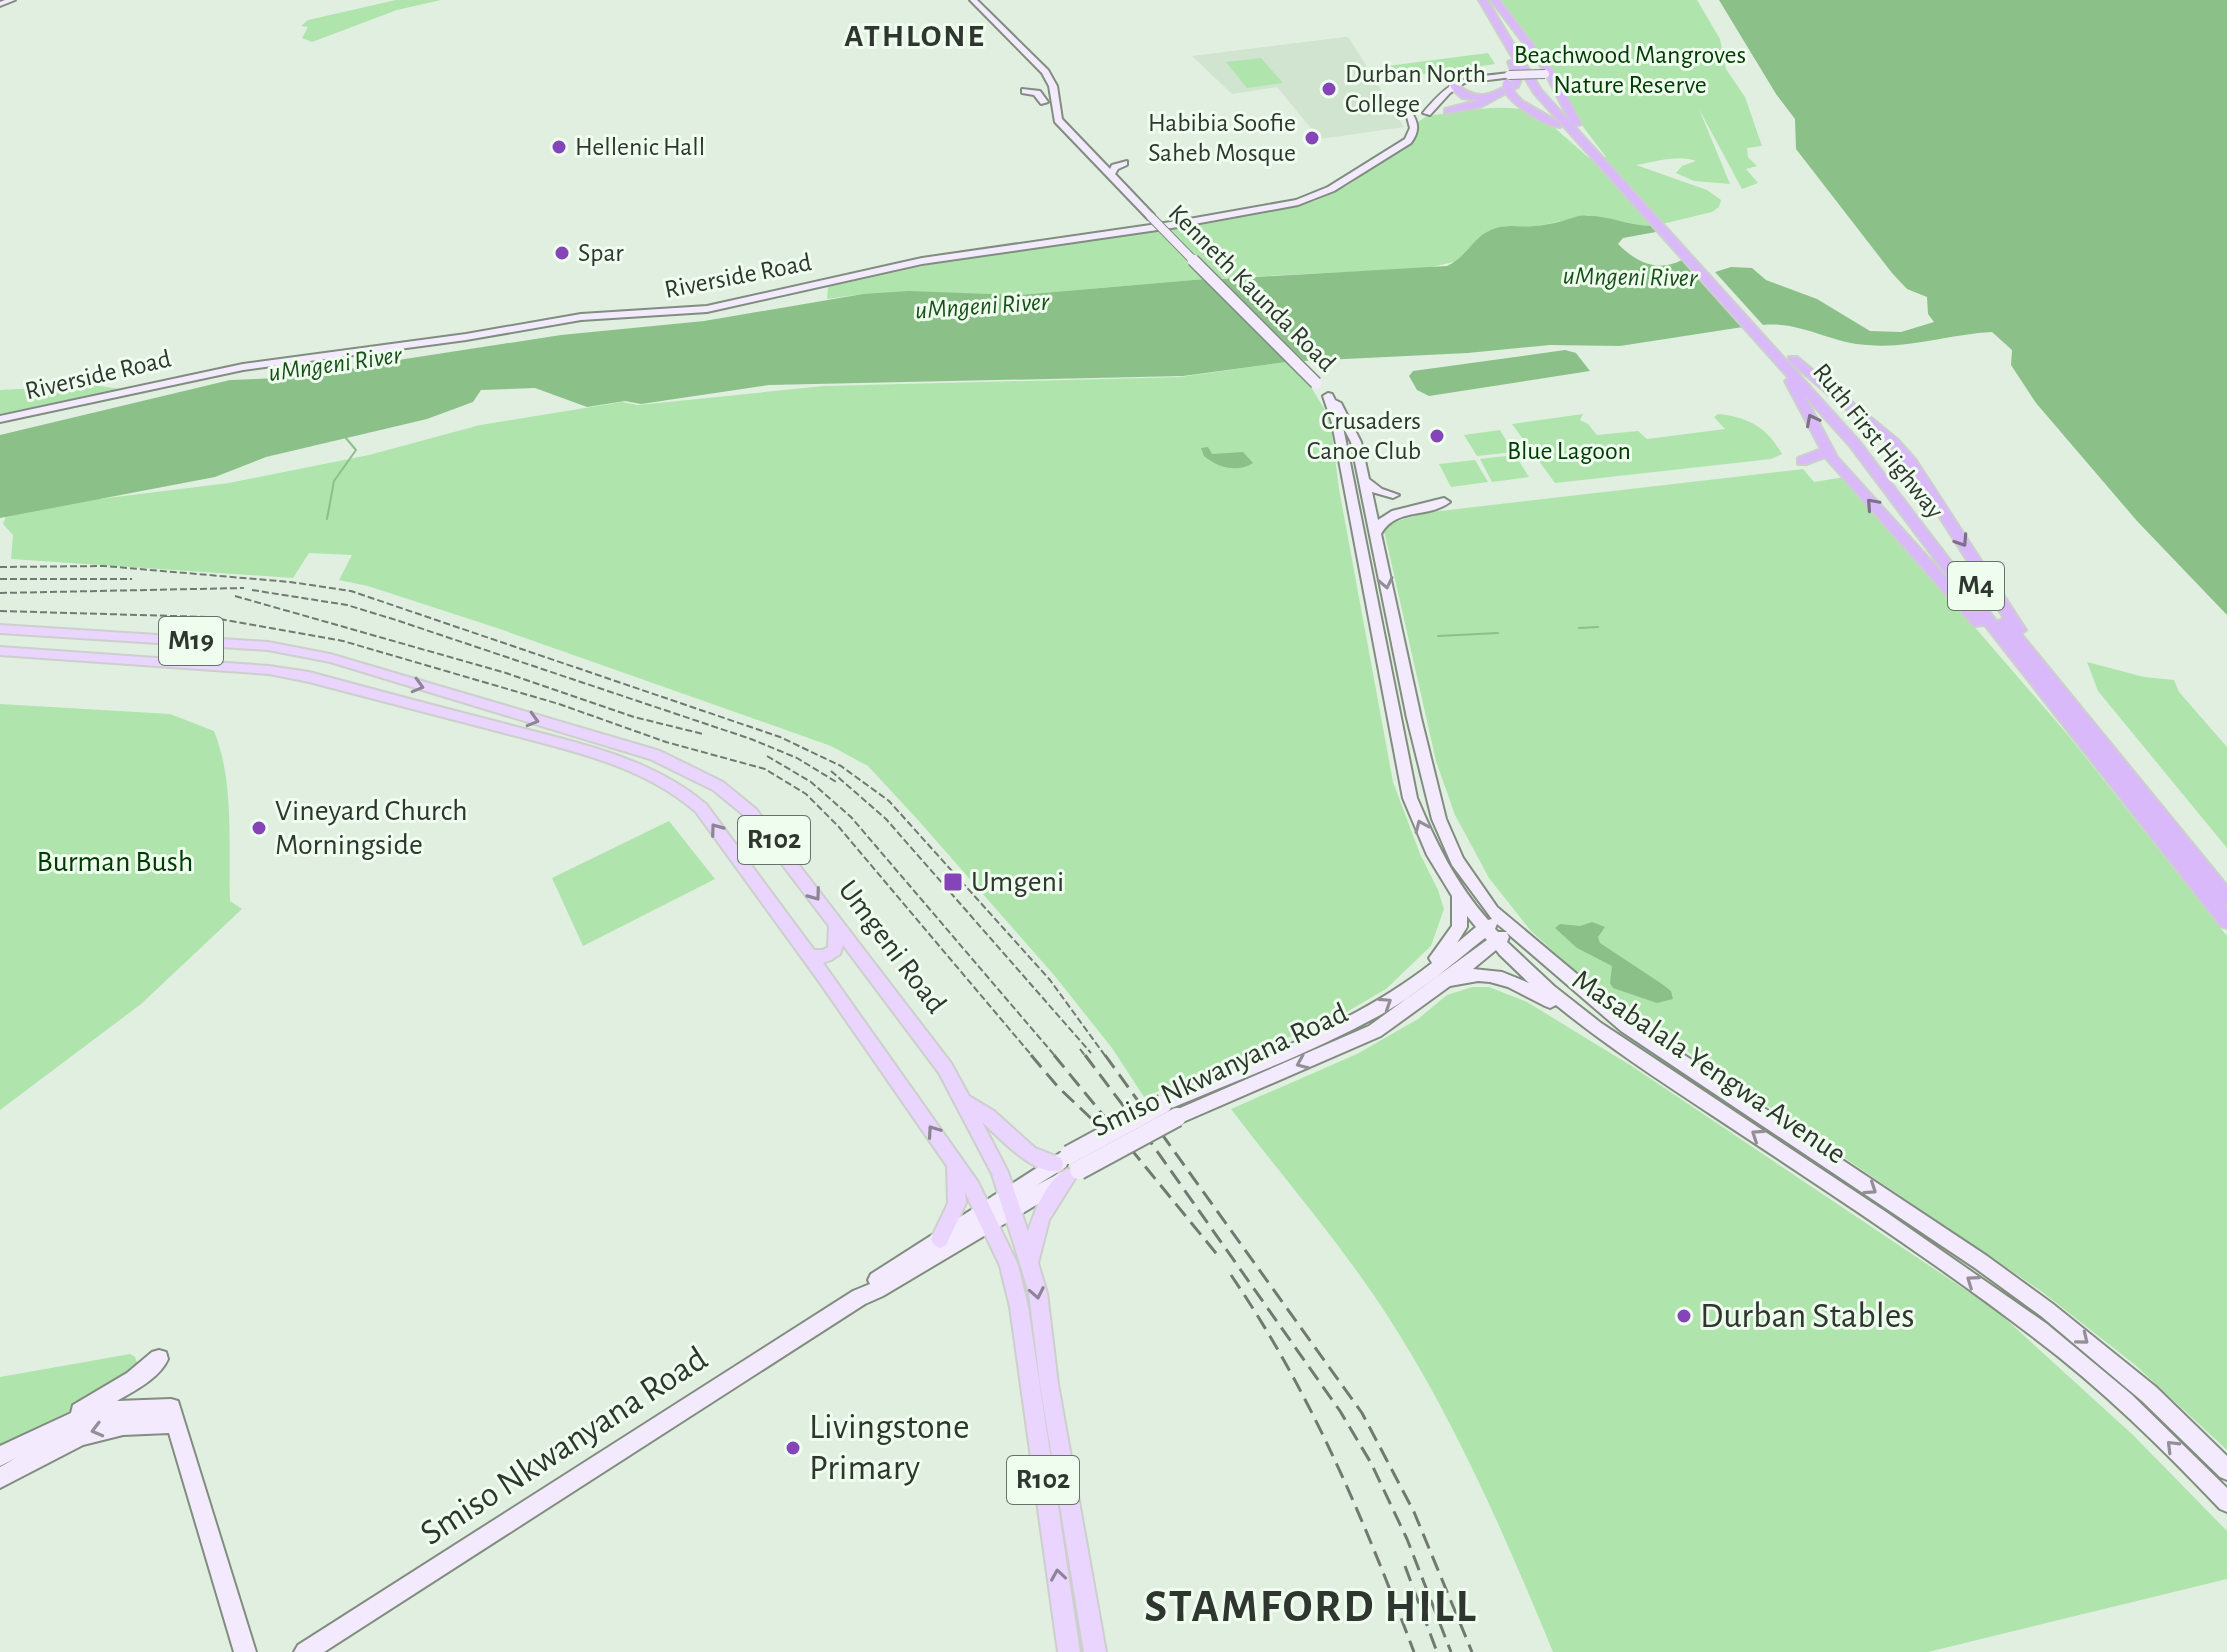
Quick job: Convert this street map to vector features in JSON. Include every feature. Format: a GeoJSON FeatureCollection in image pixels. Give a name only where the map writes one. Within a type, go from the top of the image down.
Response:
{"type":"FeatureCollection","features":[{"type":"Feature","properties":{"kind":"highway"},"geometry":{"type":"LineString","coordinates":[[1483,0],[1537,91],[1802,380],[1894,443],[1911,462],[2074,710]]}},
{"type":"Feature","properties":{"kind":"highway"},"geometry":{"type":"LineString","coordinates":[[1493,0],[1547,94],[1591,149]]}},
{"type":"Feature","properties":{"kind":"highway"},"geometry":{"type":"LineString","coordinates":[[1493,0],[1532,47],[1546,74],[1554,79],[1570,115],[1591,149]]}},
{"type":"Feature","properties":{"kind":"highway"},"geometry":{"type":"LineString","coordinates":[[1448,112],[1493,103],[1518,80],[1495,21]]}},
{"type":"Feature","properties":{"kind":"highway"},"geometry":{"type":"LineString","coordinates":[[1507,82],[1516,101],[1545,115],[1591,149]]}},
{"type":"Feature","properties":{"kind":"highway"},"geometry":{"type":"LineString","coordinates":[[1453,87],[1465,96],[1493,103]]}},
{"type":"Feature","properties":{"kind":"highway"},"geometry":{"type":"LineString","coordinates":[[1508,106],[1530,108]]}},
{"type":"Feature","properties":{"kind":"highway"},"geometry":{"type":"LineString","coordinates":[[1764,336],[1802,380],[1828,451],[2038,686]]}},
{"type":"Feature","properties":{"kind":"highway","name":"Ruth First Highway"},"geometry":{"type":"LineString","coordinates":[[1802,380],[1871,457],[2227,898]]}},
{"type":"Feature","properties":{"kind":"highway"},"geometry":{"type":"LineString","coordinates":[[1802,461],[1828,451]]}},
{"type":"Feature","properties":{"kind":"highway","name":"Ruth First Highway"},"geometry":{"type":"LineString","coordinates":[[1871,457],[2038,686],[2227,921]]}},
{"type":"Feature","properties":{"kind":"main road"},"geometry":{"type":"LineString","coordinates":[[0,4],[12,0]]}},
{"type":"Feature","properties":{"kind":"main road","name":"Kenneth Kaunda Road"},"geometry":{"type":"LineString","coordinates":[[973,0],[1053,86],[1055,116],[1147,214],[1335,402],[1349,424],[1367,496]]}},
{"type":"Feature","properties":{"kind":"main road","name":"Kenneth Kaunda Road"},"geometry":{"type":"LineString","coordinates":[[1038,69],[1044,88],[1044,102],[1052,121],[1110,183],[1147,214]]}},
{"type":"Feature","properties":{"kind":"main road","name":"Riverside Road"},"geometry":{"type":"LineString","coordinates":[[0,419],[243,367],[466,337],[581,317],[707,309],[909,263],[1178,224],[1307,200],[1331,189],[1408,141],[1414,117],[1453,87],[1472,77],[1507,82],[1546,74]]}},
{"type":"Feature","properties":{"kind":"main road"},"geometry":{"type":"LineString","coordinates":[[1414,117],[1448,112],[1445,100],[1453,87]]}},
{"type":"Feature","properties":{"kind":"main road"},"geometry":{"type":"LineString","coordinates":[[1025,91],[1037,93],[1044,102]]}},
{"type":"Feature","properties":{"kind":"main road"},"geometry":{"type":"LineString","coordinates":[[1111,174],[1115,167],[1124,163]]}},
{"type":"Feature","properties":{"kind":"main road"},"geometry":{"type":"LineString","coordinates":[[604,301],[609,308],[622,315]]}},
{"type":"Feature","properties":{"kind":"main road","name":"Kenneth Kaunda Road"},"geometry":{"type":"LineString","coordinates":[[1328,396],[1337,423],[1351,496]]}},
{"type":"Feature","properties":{"kind":"main road"},"geometry":{"type":"LineString","coordinates":[[1363,480],[1378,491],[1393,495]]}},
{"type":"Feature","properties":{"kind":"main road","name":"Masabalala Yengwa Avenue"},"geometry":{"type":"LineString","coordinates":[[1351,496],[1410,798],[1431,849],[1457,895],[1489,935],[1571,1012],[2015,1311],[2126,1404],[2227,1502]]}},
{"type":"Feature","properties":{"kind":"main road","name":"Masabalala Yengwa Avenue"},"geometry":{"type":"LineString","coordinates":[[1367,496],[1414,718],[1439,819],[1457,861],[1506,924],[1639,1034],[1981,1262],[2047,1310],[2149,1394],[2227,1470]]}},
{"type":"Feature","properties":{"kind":"main road"},"geometry":{"type":"LineString","coordinates":[[1375,534],[1382,521],[1395,513],[1444,502]]}},
{"type":"Feature","properties":{"kind":"main road","name":"Umgeni Road"},"geometry":{"type":"LineString","coordinates":[[0,629],[268,646],[330,658],[655,755],[703,777],[751,813],[945,1068],[1011,1202],[1038,1293],[1049,1384],[1095,1652]]}},
{"type":"Feature","properties":{"kind":"main road"},"geometry":{"type":"LineString","coordinates":[[0,637],[294,665],[360,682],[376,693]]}},
{"type":"Feature","properties":{"kind":"main road"},"geometry":{"type":"LineString","coordinates":[[0,644],[279,655],[377,674]]}},
{"type":"Feature","properties":{"kind":"main road","name":"M19"},"geometry":{"type":"LineString","coordinates":[[0,651],[269,670],[376,693]]}},
{"type":"Feature","properties":{"kind":"main road","name":"R102"},"geometry":{"type":"LineString","coordinates":[[376,693],[585,750],[669,784],[701,808],[810,957],[954,1162],[987,1217],[1009,1265],[1019,1307],[1069,1652]]}},
{"type":"Feature","properties":{"kind":"main road"},"geometry":{"type":"LineString","coordinates":[[1422,979],[1460,927],[1457,895]]}},
{"type":"Feature","properties":{"kind":"main road"},"geometry":{"type":"LineString","coordinates":[[810,957],[826,956],[835,950],[836,924]]}},
{"type":"Feature","properties":{"kind":"main road","name":"Smiso Nkwanyana Road"},"geometry":{"type":"LineString","coordinates":[[305,1652],[859,1297],[877,1290],[1163,1104],[1346,1026],[1506,924]]}},
{"type":"Feature","properties":{"kind":"main road","name":"Smiso Nkwanyana Road"},"geometry":{"type":"LineString","coordinates":[[1068,1166],[1375,1031],[1443,983],[1489,935]]}},
{"type":"Feature","properties":{"kind":"main road"},"geometry":{"type":"LineString","coordinates":[[1443,983],[1472,974],[1498,974],[1571,1012]]}},
{"type":"Feature","properties":{"kind":"main road"},"geometry":{"type":"LineString","coordinates":[[964,1102],[985,1113],[1035,1159],[1068,1166],[1040,1217],[1030,1264]]}},
{"type":"Feature","properties":{"kind":"main road"},"geometry":{"type":"LineString","coordinates":[[940,1239],[957,1203],[954,1162]]}},
{"type":"Feature","properties":{"kind":"main road","name":"Smiso Nkwanyana Road"},"geometry":{"type":"LineString","coordinates":[[859,1297],[872,1283],[940,1239],[987,1217]]}},
{"type":"Feature","properties":{"kind":"main road"},"geometry":{"type":"LineString","coordinates":[[0,1478],[46,1439],[134,1380],[159,1359]]}},
{"type":"Feature","properties":{"kind":"main road"},"geometry":{"type":"LineString","coordinates":[[0,1456],[46,1439],[173,1416],[245,1652]]}},
{"type":"Feature","properties":{"kind":"shaded area","name":"Durban North College"},"geometry":{"type":"Polygon","coordinates":[[[1349,38],[1404,127],[1320,139],[1277,87],[1232,94],[1192,56],[1349,38]]]}},
{"type":"Feature","properties":{"kind":"green space"},"geometry":{"type":"Polygon","coordinates":[[[396,0],[441,0],[397,10],[312,42],[302,38],[308,27],[301,26],[308,20],[396,0]]]}},
{"type":"Feature","properties":{"kind":"green space","name":"Beachwood Mangroves Nature Reserve"},"geometry":{"type":"Polygon","coordinates":[[[1499,0],[1697,0],[1720,39],[1726,69],[1745,97],[1762,146],[1747,148],[1748,157],[1757,166],[1746,169],[1758,183],[1742,189],[1699,109],[1730,184],[1694,181],[1676,173],[1682,166],[1696,161],[1689,159],[1666,159],[1636,165],[1707,190],[1721,200],[1719,207],[1712,212],[1654,226],[1633,226],[1588,215],[1534,227],[1504,226],[1473,246],[1458,261],[1427,268],[1205,279],[1019,295],[863,294],[827,299],[828,287],[942,262],[1211,223],[1315,201],[1347,186],[1410,142],[1416,133],[1416,123],[1427,116],[1484,109],[1526,110],[1539,114],[1589,158],[1606,157],[1575,116],[1556,74],[1499,0]]]}},
{"type":"Feature","properties":{"kind":"green space"},"geometry":{"type":"Polygon","coordinates":[[[1488,53],[1495,64],[1387,79],[1380,67],[1488,53]]]}},
{"type":"Feature","properties":{"kind":"green space"},"geometry":{"type":"Polygon","coordinates":[[[1261,58],[1283,83],[1247,88],[1226,62],[1261,58]]]}},
{"type":"Feature","properties":{"kind":"green space"},"geometry":{"type":"Polygon","coordinates":[[[1286,362],[1311,387],[1330,418],[1339,489],[1393,782],[1444,909],[1431,946],[1386,989],[1338,1017],[1144,1097],[1112,1048],[1054,975],[918,820],[868,766],[831,746],[497,628],[368,586],[339,580],[352,555],[309,553],[293,578],[11,559],[13,535],[3,524],[6,516],[50,505],[229,483],[369,455],[480,425],[622,402],[638,405],[824,386],[1180,377],[1286,362]]]}},
{"type":"Feature","properties":{"kind":"green space"},"geometry":{"type":"Polygon","coordinates":[[[93,385],[120,389],[0,414],[0,390],[93,385]]]}},
{"type":"Feature","properties":{"kind":"green space","name":"Blue Lagoon"},"geometry":{"type":"Polygon","coordinates":[[[1583,414],[1580,420],[1597,435],[1638,431],[1647,439],[1725,429],[1714,417],[1718,414],[1729,415],[1763,430],[1782,454],[1771,459],[1555,483],[1512,424],[1583,414]]]}},
{"type":"Feature","properties":{"kind":"green space"},"geometry":{"type":"Polygon","coordinates":[[[1500,430],[1513,452],[1477,456],[1464,435],[1500,430]]]}},
{"type":"Feature","properties":{"kind":"green space"},"geometry":{"type":"Polygon","coordinates":[[[1515,455],[1529,477],[1492,482],[1480,459],[1515,455]]]}},
{"type":"Feature","properties":{"kind":"green space"},"geometry":{"type":"Polygon","coordinates":[[[1475,460],[1488,482],[1451,487],[1439,464],[1475,460]]]}},
{"type":"Feature","properties":{"kind":"green space"},"geometry":{"type":"Polygon","coordinates":[[[1803,469],[1814,482],[1845,477],[2068,735],[2227,936],[2227,1450],[2134,1364],[2041,1291],[1594,988],[1531,931],[1489,878],[1455,815],[1436,761],[1383,526],[1423,513],[1803,469]]]}},
{"type":"Feature","properties":{"kind":"green space"},"geometry":{"type":"Polygon","coordinates":[[[2087,662],[2144,677],[2174,680],[2179,692],[2227,747],[2227,848],[2098,691],[2087,662]]]}},
{"type":"Feature","properties":{"kind":"green space","name":"Burman Bush"},"geometry":{"type":"Polygon","coordinates":[[[0,704],[170,714],[214,731],[221,751],[228,793],[230,901],[242,909],[141,1004],[0,1110],[0,704]]]}},
{"type":"Feature","properties":{"kind":"green space"},"geometry":{"type":"Polygon","coordinates":[[[669,821],[715,879],[583,946],[552,878],[669,821]]]}},
{"type":"Feature","properties":{"kind":"green space","name":"Durban Stables"},"geometry":{"type":"Polygon","coordinates":[[[1472,987],[1489,987],[1527,1002],[1630,1065],[1997,1311],[2133,1435],[2227,1531],[2227,1579],[1928,1652],[1553,1652],[1482,1490],[1422,1372],[1360,1276],[1231,1109],[1357,1054],[1418,1019],[1447,995],[1472,987]]]}},
{"type":"Feature","properties":{"kind":"green space"},"geometry":{"type":"Polygon","coordinates":[[[130,1354],[135,1357],[139,1368],[132,1379],[0,1447],[0,1377],[130,1354]]]}},
{"type":"Feature","properties":{"kind":"water"},"geometry":{"type":"Polygon","coordinates":[[[1719,0],[2227,0],[2227,615],[2137,521],[2036,403],[2011,365],[2012,350],[1992,332],[1883,346],[1853,343],[1790,326],[1763,325],[1715,272],[1731,267],[1752,268],[1766,280],[1817,299],[1870,331],[1901,332],[1934,322],[1928,314],[1927,297],[1907,289],[1892,273],[1796,149],[1795,119],[1776,94],[1719,0]]]}},
{"type":"Feature","properties":{"kind":"water","name":"uMngeni River"},"geometry":{"type":"Polygon","coordinates":[[[1579,216],[1598,216],[1654,226],[1656,232],[1623,238],[1618,244],[1647,264],[1664,266],[1682,260],[1743,327],[1620,346],[1550,345],[1468,353],[1304,361],[1220,279],[1447,266],[1491,230],[1546,225],[1579,216]]]}},
{"type":"Feature","properties":{"kind":"water","name":"uMngeni River"},"geometry":{"type":"Polygon","coordinates":[[[1205,279],[1286,362],[1183,376],[769,385],[641,404],[625,401],[587,407],[535,388],[481,390],[473,402],[427,419],[266,457],[215,477],[0,518],[0,435],[230,380],[325,376],[366,365],[561,335],[704,321],[863,294],[909,291],[1019,295],[1205,279]]]}},
{"type":"Feature","properties":{"kind":"water"},"geometry":{"type":"Polygon","coordinates":[[[1565,350],[1576,353],[1590,371],[1429,396],[1417,390],[1409,376],[1413,371],[1565,350]]]}},
{"type":"Feature","properties":{"kind":"water"},"geometry":{"type":"Polygon","coordinates":[[[1208,447],[1212,454],[1243,452],[1253,463],[1241,468],[1215,464],[1204,456],[1201,448],[1208,447]]]}},
{"type":"Feature","properties":{"kind":"water"},"geometry":{"type":"Polygon","coordinates":[[[1592,922],[1605,927],[1598,937],[1600,943],[1662,984],[1671,991],[1673,999],[1657,1003],[1613,988],[1610,983],[1612,966],[1577,948],[1555,928],[1560,924],[1580,926],[1592,922]]]}},
{"type":"Feature","properties":{"kind":"waterway"},"geometry":{"type":"LineString","coordinates":[[327,519],[334,481],[356,450],[345,437]]}},
{"type":"Feature","properties":{"kind":"waterway"},"geometry":{"type":"LineString","coordinates":[[1579,628],[1598,627]]}},
{"type":"Feature","properties":{"kind":"waterway"},"geometry":{"type":"LineString","coordinates":[[1438,636],[1498,633]]}},
{"type":"Feature","properties":{"kind":"railway"},"geometry":{"type":"LineString","coordinates":[[0,567],[104,566],[290,582],[351,591],[780,737],[841,766],[889,801],[1050,980],[1106,1057]]}},
{"type":"Feature","properties":{"kind":"railway"},"geometry":{"type":"LineString","coordinates":[[0,579],[132,579]]}},
{"type":"Feature","properties":{"kind":"railway"},"geometry":{"type":"LineString","coordinates":[[0,593],[244,588]]}},
{"type":"Feature","properties":{"kind":"railway"},"geometry":{"type":"LineString","coordinates":[[252,590],[347,605],[396,620],[751,739],[797,758],[838,783]]}},
{"type":"Feature","properties":{"kind":"railway"},"geometry":{"type":"LineString","coordinates":[[235,596],[506,673],[634,717],[703,734]]}},
{"type":"Feature","properties":{"kind":"railway"},"geometry":{"type":"LineString","coordinates":[[0,611],[209,617],[343,641],[559,704],[666,742],[765,769],[806,794],[838,826],[1033,1057]]}},
{"type":"Feature","properties":{"kind":"railway"},"geometry":{"type":"LineString","coordinates":[[767,756],[811,782],[851,817],[1056,1057]]}},
{"type":"Feature","properties":{"kind":"railway"},"geometry":{"type":"LineString","coordinates":[[831,771],[886,819],[1091,1053]]}},
{"type":"Feature","properties":{"kind":"railway"},"geometry":{"type":"LineString","coordinates":[[1080,1049],[1086,1057]]}},
{"type":"Feature","properties":{"kind":"railway"},"geometry":{"type":"LineString","coordinates":[[1031,1055],[1058,1087],[1115,1141]]}},
{"type":"Feature","properties":{"kind":"railway"},"geometry":{"type":"LineString","coordinates":[[1054,1055],[1220,1258]]}},
{"type":"Feature","properties":{"kind":"railway"},"geometry":{"type":"LineString","coordinates":[[1085,1055],[1152,1144],[1340,1411],[1371,1463],[1407,1539],[1451,1652]]}},
{"type":"Feature","properties":{"kind":"railway"},"geometry":{"type":"LineString","coordinates":[[1105,1055],[1362,1413],[1414,1512],[1472,1652]]}},
{"type":"Feature","properties":{"kind":"railway"},"geometry":{"type":"LineString","coordinates":[[1231,1275],[1286,1365],[1334,1458],[1414,1652]]}},
{"type":"Feature","properties":{"kind":"railway"},"geometry":{"type":"LineString","coordinates":[[1405,1566],[1437,1652]]}},
{"type":"Feature","properties":{"kind":"place","name":"Durban North College"},"geometry":{"type":"Point","coordinates":[1329,89]}},
{"type":"Feature","properties":{"kind":"place","name":"Habibia Soofie Saheb Mosque"},"geometry":{"type":"Point","coordinates":[1312,138]}},
{"type":"Feature","properties":{"kind":"place","name":"Hellenic Hall"},"geometry":{"type":"Point","coordinates":[559,147]}},
{"type":"Feature","properties":{"kind":"place","name":"Spar"},"geometry":{"type":"Point","coordinates":[562,253]}},
{"type":"Feature","properties":{"kind":"place","name":"Crusaders Canoe Club"},"geometry":{"type":"Point","coordinates":[1437,436]}},
{"type":"Feature","properties":{"kind":"place","name":"Vineyard Church Morningside"},"geometry":{"type":"Point","coordinates":[259,828]}},
{"type":"Feature","properties":{"kind":"place","name":"Umgeni"},"geometry":{"type":"Point","coordinates":[953,882]}},
{"type":"Feature","properties":{"kind":"place","name":"Durban Stables"},"geometry":{"type":"Point","coordinates":[1684,1316]}},
{"type":"Feature","properties":{"kind":"place","name":"Livingstone Primary"},"geometry":{"type":"Point","coordinates":[793,1448]}},
{"type":"Feature","properties":{"kind":"district","name":"ATHLONE"},"geometry":{"type":"Point","coordinates":[915,36]}},
{"type":"Feature","properties":{"kind":"district","name":"STAMFORD HILL"},"geometry":{"type":"Point","coordinates":[1311,1607]}}]}
